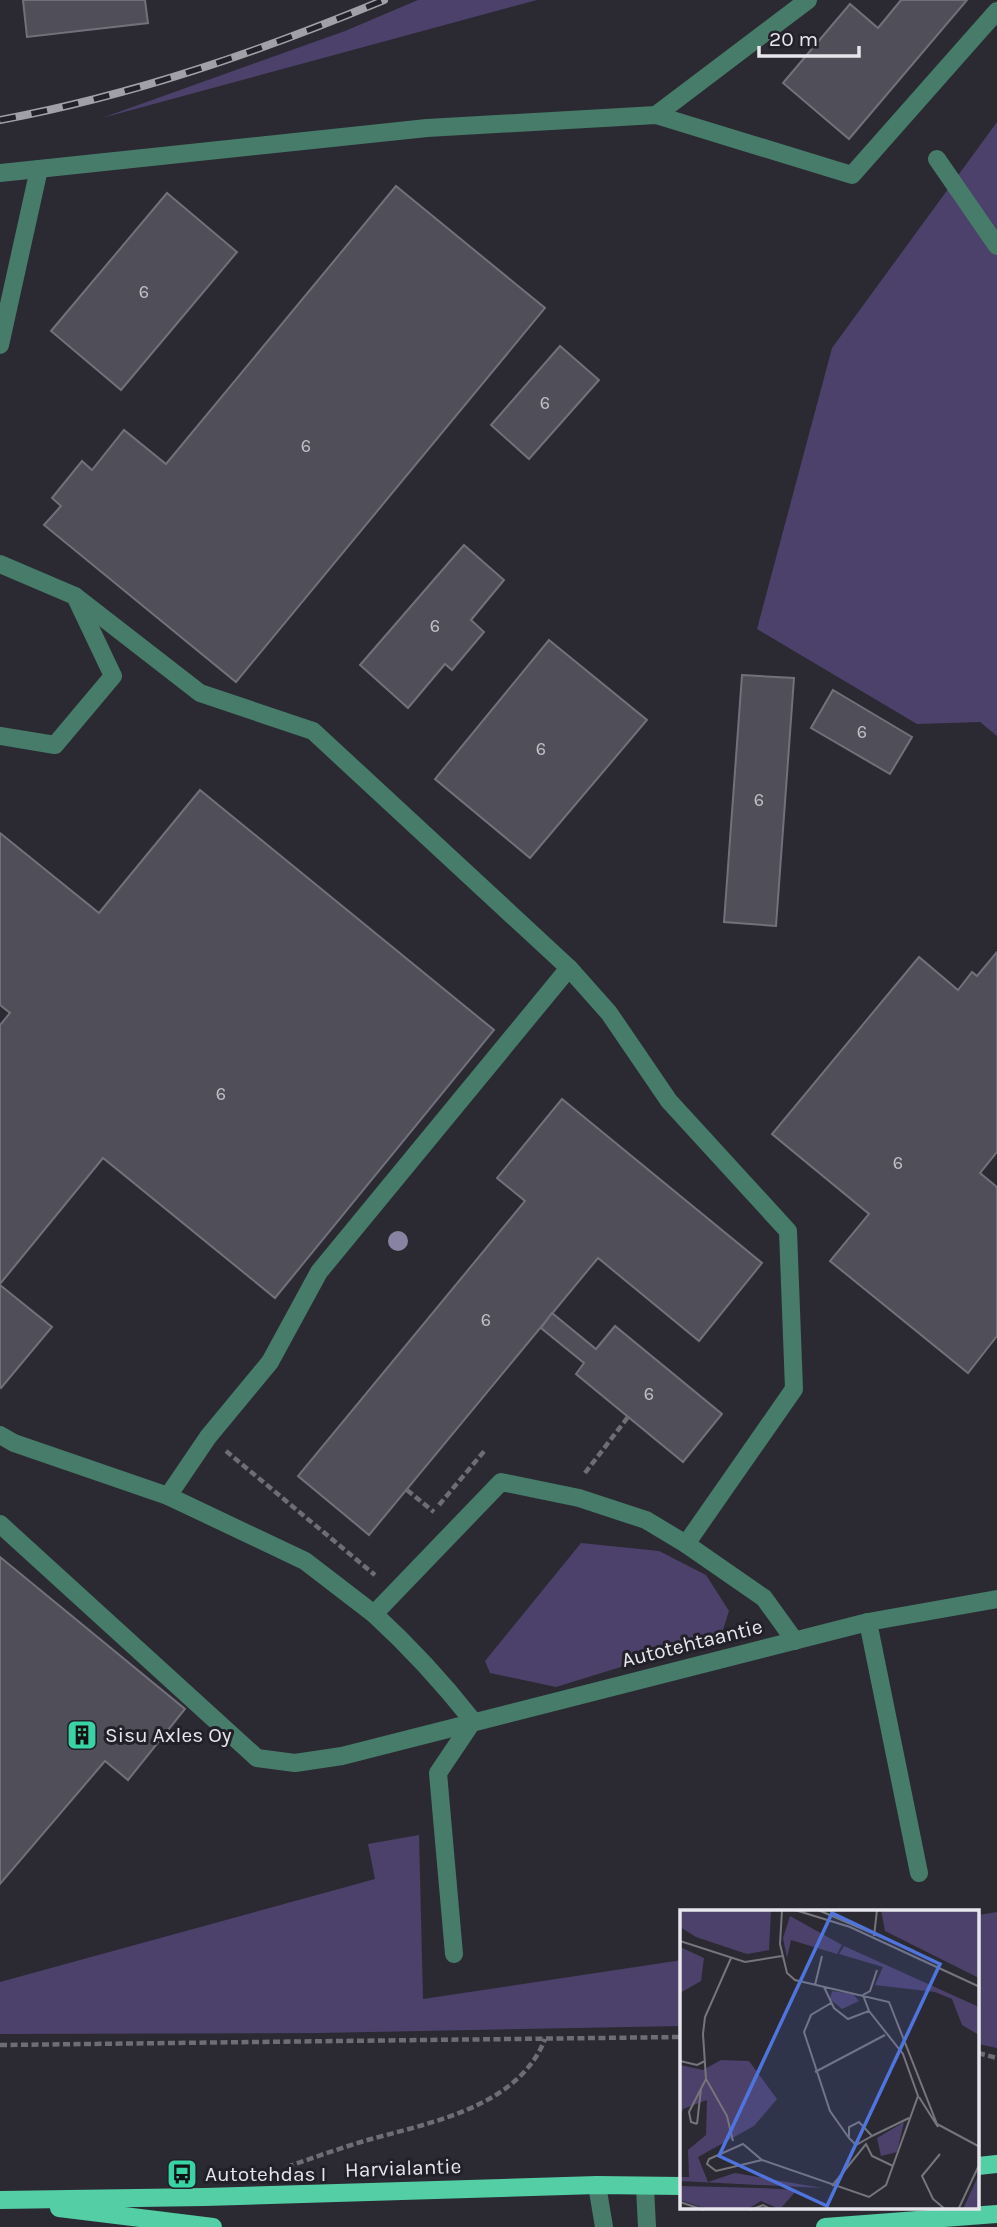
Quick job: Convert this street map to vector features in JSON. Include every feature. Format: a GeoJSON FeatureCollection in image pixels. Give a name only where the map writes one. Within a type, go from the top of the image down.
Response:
{"type":"FeatureCollection","features":[{"type":"Feature","properties":{"kind":"main road"},"geometry":{"type":"LineString","coordinates":[[979,2166],[997,2164]]}},
{"type":"Feature","properties":{"kind":"main road","name":"Harvialantie"},"geometry":{"type":"LineString","coordinates":[[0,2200],[597,2185],[680,2186]]}},
{"type":"Feature","properties":{"kind":"main road","name":"Harvialantie"},"geometry":{"type":"LineString","coordinates":[[0,2200],[213,2227]]}},
{"type":"Feature","properties":{"kind":"main road"},"geometry":{"type":"LineString","coordinates":[[825,2227],[997,2214]]}},
{"type":"Feature","properties":{"kind":"street"},"geometry":{"type":"LineString","coordinates":[[656,115],[808,0]]}},
{"type":"Feature","properties":{"kind":"street"},"geometry":{"type":"LineString","coordinates":[[0,173],[427,128],[656,115],[852,175],[997,11]]}},
{"type":"Feature","properties":{"kind":"street"},"geometry":{"type":"LineString","coordinates":[[937,159],[997,246]]}},
{"type":"Feature","properties":{"kind":"street"},"geometry":{"type":"LineString","coordinates":[[0,345],[39,169]]}},
{"type":"Feature","properties":{"kind":"street"},"geometry":{"type":"LineString","coordinates":[[0,564],[75,596],[200,693],[313,732],[569,968],[609,1013],[669,1101],[788,1231],[794,1389],[686,1544]]}},
{"type":"Feature","properties":{"kind":"street"},"geometry":{"type":"LineString","coordinates":[[0,736],[55,745],[113,676],[75,596]]}},
{"type":"Feature","properties":{"kind":"street"},"geometry":{"type":"LineString","coordinates":[[168,1496],[208,1437],[270,1362],[319,1272],[569,968]]}},
{"type":"Feature","properties":{"kind":"street"},"geometry":{"type":"LineString","coordinates":[[0,1435],[14,1443],[168,1496],[304,1561],[374,1615],[424,1664],[473,1721],[438,1773],[454,1954]]}},
{"type":"Feature","properties":{"kind":"street"},"geometry":{"type":"LineString","coordinates":[[374,1615],[500,1482],[568,1496],[646,1520],[764,1598],[795,1641]]}},
{"type":"Feature","properties":{"kind":"street","name":"Autotehtaantie"},"geometry":{"type":"LineString","coordinates":[[0,1524],[257,1758],[295,1763],[342,1756],[868,1622],[997,1599]]}},
{"type":"Feature","properties":{"kind":"street"},"geometry":{"type":"LineString","coordinates":[[868,1622],[919,1873]]}},
{"type":"Feature","properties":{"kind":"street"},"geometry":{"type":"LineString","coordinates":[[597,2185],[604,2227]]}},
{"type":"Feature","properties":{"kind":"street"},"geometry":{"type":"LineString","coordinates":[[645,2187],[647,2227]]}},
{"type":"Feature","properties":{"kind":"path"},"geometry":{"type":"LineString","coordinates":[[568,1496],[628,1417]]}},
{"type":"Feature","properties":{"kind":"path"},"geometry":{"type":"LineString","coordinates":[[208,1437],[379,1578]]}},
{"type":"Feature","properties":{"kind":"path"},"geometry":{"type":"LineString","coordinates":[[426,1521],[486,1449]]}},
{"type":"Feature","properties":{"kind":"path"},"geometry":{"type":"LineString","coordinates":[[407,1490],[434,1512]]}},
{"type":"Feature","properties":{"kind":"path"},"geometry":{"type":"LineString","coordinates":[[0,2045],[680,2037]]}},
{"type":"Feature","properties":{"kind":"path"},"geometry":{"type":"LineString","coordinates":[[285,2167],[472,2107],[516,2081],[540,2053],[545,2039]]}},
{"type":"Feature","properties":{"kind":"path"},"geometry":{"type":"LineString","coordinates":[[979,2053],[997,2058]]}},
{"type":"Feature","properties":{"kind":"shaded area"},"geometry":{"type":"Polygon","coordinates":[[[418,0],[537,0],[102,118],[345,31],[418,0]]]}},
{"type":"Feature","properties":{"kind":"shaded area"},"geometry":{"type":"Polygon","coordinates":[[[997,122],[997,736],[980,722],[917,724],[757,629],[832,348],[997,122]]]}},
{"type":"Feature","properties":{"kind":"shaded area"},"geometry":{"type":"Polygon","coordinates":[[[581,1543],[659,1551],[706,1575],[729,1611],[721,1636],[556,1687],[490,1673],[485,1661],[581,1543]]]}},
{"type":"Feature","properties":{"kind":"shaded area"},"geometry":{"type":"Polygon","coordinates":[[[419,1835],[423,1999],[680,1960],[680,2026],[319,2033],[0,2034],[0,1982],[375,1879],[368,1844],[419,1835]]]}},
{"type":"Feature","properties":{"kind":"shaded area"},"geometry":{"type":"Polygon","coordinates":[[[997,1912],[997,2048],[979,2044],[979,1915],[997,1912]]]}},
{"type":"Feature","properties":{"kind":"building"},"geometry":{"type":"Polygon","coordinates":[[[23,0],[145,0],[148,23],[27,37],[23,0]]]}},
{"type":"Feature","properties":{"kind":"building"},"geometry":{"type":"Polygon","coordinates":[[[901,0],[967,0],[849,139],[783,83],[850,4],[878,28],[901,0]]]}},
{"type":"Feature","properties":{"kind":"building"},"geometry":{"type":"Polygon","coordinates":[[[396,186],[545,308],[236,682],[44,525],[61,506],[52,498],[82,461],[92,470],[124,430],[166,464],[396,186]]]}},
{"type":"Feature","properties":{"kind":"building"},"geometry":{"type":"Polygon","coordinates":[[[167,193],[237,252],[121,390],[51,331],[167,193]]]}},
{"type":"Feature","properties":{"kind":"building"},"geometry":{"type":"Polygon","coordinates":[[[560,346],[599,380],[529,459],[491,425],[560,346]]]}},
{"type":"Feature","properties":{"kind":"building"},"geometry":{"type":"Polygon","coordinates":[[[464,545],[504,580],[471,620],[484,632],[452,670],[445,664],[408,708],[360,665],[464,545]]]}},
{"type":"Feature","properties":{"kind":"building"},"geometry":{"type":"Polygon","coordinates":[[[549,640],[647,720],[530,858],[435,779],[549,640]]]}},
{"type":"Feature","properties":{"kind":"building"},"geometry":{"type":"Polygon","coordinates":[[[742,675],[794,678],[776,926],[724,922],[742,675]]]}},
{"type":"Feature","properties":{"kind":"building"},"geometry":{"type":"Polygon","coordinates":[[[833,690],[912,737],[890,774],[811,728],[833,690]]]}},
{"type":"Feature","properties":{"kind":"building"},"geometry":{"type":"Polygon","coordinates":[[[200,790],[494,1030],[275,1298],[103,1158],[0,1284],[0,1025],[10,1013],[0,1005],[0,833],[99,913],[200,790]]]}},
{"type":"Feature","properties":{"kind":"building"},"geometry":{"type":"Polygon","coordinates":[[[997,952],[997,1152],[980,1173],[997,1187],[997,1336],[968,1373],[830,1261],[869,1214],[772,1134],[919,957],[958,990],[972,972],[977,976],[997,952]]]}},
{"type":"Feature","properties":{"kind":"building"},"geometry":{"type":"Polygon","coordinates":[[[562,1099],[762,1263],[699,1341],[598,1258],[369,1535],[298,1476],[525,1201],[497,1178],[562,1099]]]}},
{"type":"Feature","properties":{"kind":"building"},"geometry":{"type":"Polygon","coordinates":[[[0,1285],[52,1327],[1,1388],[0,1387],[0,1285]]]}},
{"type":"Feature","properties":{"kind":"building"},"geometry":{"type":"Polygon","coordinates":[[[552,1313],[596,1349],[615,1326],[722,1414],[683,1462],[576,1374],[584,1363],[541,1328],[552,1313]]]}},
{"type":"Feature","properties":{"kind":"building","name":"Sisu Axles Oy"},"geometry":{"type":"Polygon","coordinates":[[[0,1557],[185,1709],[128,1780],[105,1761],[0,1884],[0,1557]]]}},
{"type":"Feature","properties":{"kind":"railway"},"geometry":{"type":"LineString","coordinates":[[0,120],[147,85],[290,37],[384,0]]}},
{"type":"Feature","properties":{"kind":"place","name":"Sisu Axles Oy"},"geometry":{"type":"Point","coordinates":[82,1735]}},
{"type":"Feature","properties":{"kind":"place","name":"Autotehdas I"},"geometry":{"type":"Point","coordinates":[182,2174]}}]}
